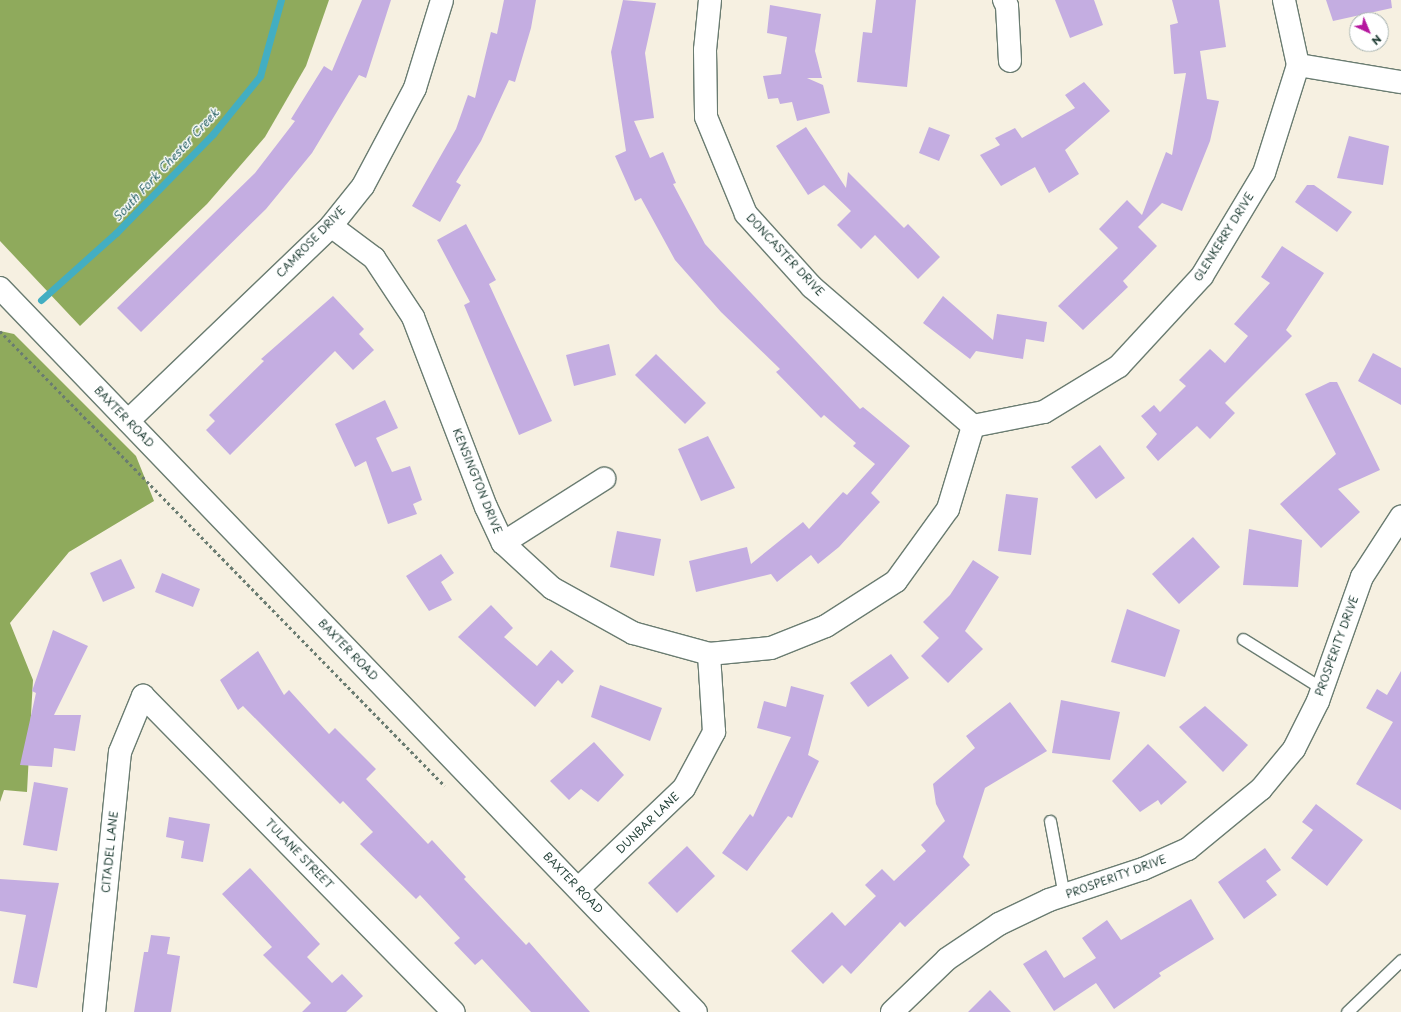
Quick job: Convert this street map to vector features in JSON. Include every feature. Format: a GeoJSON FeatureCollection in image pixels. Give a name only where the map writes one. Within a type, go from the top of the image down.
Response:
{"type":"FeatureCollection","features":[{"type":"Feature","properties":{"kind":"street","name":"CAMROSE DRIVE"},"geometry":{"type":"LineString","coordinates":[[128,421],[330,226],[363,186],[412,95],[434,36],[442,0]]}},
{"type":"Feature","properties":{"kind":"street","name":"DONCASTER DRIVE"},"geometry":{"type":"LineString","coordinates":[[710,0],[705,50],[706,116],[746,214],[812,287],[973,426]]}},
{"type":"Feature","properties":{"kind":"street"},"geometry":{"type":"LineString","coordinates":[[1004,0],[1007,6],[1010,61]]}},
{"type":"Feature","properties":{"kind":"street","name":"GLENKERRY DRIVE"},"geometry":{"type":"LineString","coordinates":[[973,426],[1044,412],[1119,366],[1202,276],[1264,173],[1298,65],[1284,0]]}},
{"type":"Feature","properties":{"kind":"street"},"geometry":{"type":"LineString","coordinates":[[1298,65],[1401,82]]}},
{"type":"Feature","properties":{"kind":"street","name":"KENSINGTON DRIVE"},"geometry":{"type":"LineString","coordinates":[[330,226],[374,258],[413,317],[486,506],[503,543],[552,588],[633,633],[709,654],[771,648],[826,626],[896,581],[948,509],[973,426]]}},
{"type":"Feature","properties":{"kind":"street","name":"BAXTER ROAD"},"geometry":{"type":"LineString","coordinates":[[0,288],[696,1012]]}},
{"type":"Feature","properties":{"kind":"street"},"geometry":{"type":"LineString","coordinates":[[503,543],[604,479]]}},
{"type":"Feature","properties":{"kind":"street","name":"PROSPERITY DRIVE"},"geometry":{"type":"LineString","coordinates":[[892,1012],[947,959],[999,924],[1064,896],[1150,866],[1188,849],[1223,824],[1261,789],[1294,749],[1322,689],[1362,578],[1401,517]]}},
{"type":"Feature","properties":{"kind":"street","name":"DUNBAR LANE"},"geometry":{"type":"LineString","coordinates":[[578,889],[684,788],[714,732],[709,654]]}},
{"type":"Feature","properties":{"kind":"street","name":"CITADEL LANE"},"geometry":{"type":"LineString","coordinates":[[94,1012],[120,752],[143,696]]}},
{"type":"Feature","properties":{"kind":"street","name":"TULANE STREET"},"geometry":{"type":"LineString","coordinates":[[143,696],[454,1012]]}},
{"type":"Feature","properties":{"kind":"lane"},"geometry":{"type":"LineString","coordinates":[[1243,639],[1322,689]]}},
{"type":"Feature","properties":{"kind":"lane"},"geometry":{"type":"LineString","coordinates":[[1050,821],[1064,896]]}},
{"type":"Feature","properties":{"kind":"lane"},"geometry":{"type":"LineString","coordinates":[[1347,1012],[1401,960]]}},
{"type":"Feature","properties":{"kind":"path"},"geometry":{"type":"LineString","coordinates":[[0,331],[447,788]]}},
{"type":"Feature","properties":{"kind":"green space"},"geometry":{"type":"Polygon","coordinates":[[[0,0],[329,0],[306,66],[265,137],[207,204],[80,326],[0,241],[0,0]]]}},
{"type":"Feature","properties":{"kind":"green space"},"geometry":{"type":"Polygon","coordinates":[[[0,331],[14,334],[136,456],[154,501],[69,552],[10,623],[33,680],[27,792],[4,790],[0,802],[0,331]]]}},
{"type":"Feature","properties":{"kind":"building"},"geometry":{"type":"Polygon","coordinates":[[[362,0],[391,0],[366,78],[359,75],[312,153],[266,209],[141,332],[117,308],[255,173],[295,121],[291,119],[324,66],[332,71],[362,0]]]}},
{"type":"Feature","properties":{"kind":"building"},"geometry":{"type":"Polygon","coordinates":[[[504,0],[536,0],[531,28],[515,82],[509,80],[481,141],[456,182],[461,185],[440,222],[412,206],[456,129],[468,95],[475,98],[491,32],[497,34],[504,0]]]}},
{"type":"Feature","properties":{"kind":"building"},"geometry":{"type":"Polygon","coordinates":[[[623,0],[656,3],[645,53],[654,118],[634,121],[650,158],[663,152],[676,183],[673,184],[705,244],[860,409],[863,407],[910,446],[871,493],[880,502],[839,547],[818,564],[811,555],[777,582],[771,574],[696,592],[689,561],[747,547],[751,564],[803,522],[809,529],[843,492],[847,495],[875,464],[853,446],[856,443],[824,415],[821,418],[776,372],[780,369],[721,312],[675,260],[641,198],[635,201],[615,156],[626,151],[611,52],[623,0]]]}},
{"type":"Feature","properties":{"kind":"building"},"geometry":{"type":"Polygon","coordinates":[[[876,0],[916,0],[907,87],[857,82],[863,32],[872,33],[876,0]]]}},
{"type":"Feature","properties":{"kind":"building"},"geometry":{"type":"Polygon","coordinates":[[[1055,0],[1094,0],[1103,25],[1070,38],[1055,0]]]}},
{"type":"Feature","properties":{"kind":"building"},"geometry":{"type":"Polygon","coordinates":[[[1172,0],[1219,0],[1226,47],[1200,51],[1207,99],[1219,101],[1210,141],[1182,211],[1162,203],[1138,227],[1157,246],[1123,281],[1128,287],[1083,330],[1058,306],[1118,248],[1099,229],[1127,200],[1142,215],[1166,152],[1172,155],[1186,73],[1174,74],[1170,25],[1178,23],[1172,0]]]}},
{"type":"Feature","properties":{"kind":"building"},"geometry":{"type":"Polygon","coordinates":[[[1326,0],[1391,0],[1392,8],[1374,12],[1349,12],[1349,17],[1333,21],[1326,0]]]}},
{"type":"Feature","properties":{"kind":"building"},"geometry":{"type":"Polygon","coordinates":[[[770,5],[821,14],[815,51],[822,78],[807,78],[823,85],[830,113],[797,121],[792,102],[780,104],[778,98],[768,99],[763,76],[781,74],[787,37],[767,33],[770,5]]]}},
{"type":"Feature","properties":{"kind":"building"},"geometry":{"type":"Polygon","coordinates":[[[1084,82],[1110,111],[1065,150],[1079,174],[1049,193],[1035,167],[1001,186],[980,155],[1000,145],[995,138],[1015,128],[1022,138],[1075,108],[1065,95],[1084,82]]]}},
{"type":"Feature","properties":{"kind":"building"},"geometry":{"type":"Polygon","coordinates":[[[806,127],[846,188],[848,172],[904,228],[908,224],[940,257],[918,279],[875,235],[861,249],[837,225],[851,211],[824,185],[808,195],[776,146],[806,127]]]}},
{"type":"Feature","properties":{"kind":"building"},"geometry":{"type":"Polygon","coordinates":[[[929,127],[950,135],[939,161],[919,153],[929,127]]]}},
{"type":"Feature","properties":{"kind":"building"},"geometry":{"type":"Polygon","coordinates":[[[1349,136],[1389,146],[1383,185],[1337,178],[1349,136]]]}},
{"type":"Feature","properties":{"kind":"building"},"geometry":{"type":"Polygon","coordinates":[[[1307,185],[1314,185],[1352,212],[1337,232],[1295,202],[1307,185]]]}},
{"type":"Feature","properties":{"kind":"building"},"geometry":{"type":"Polygon","coordinates":[[[466,224],[496,280],[489,284],[552,421],[519,435],[464,305],[470,302],[437,240],[466,224]]]}},
{"type":"Feature","properties":{"kind":"building"},"geometry":{"type":"Polygon","coordinates":[[[1282,246],[1324,273],[1286,330],[1292,336],[1225,403],[1235,413],[1210,439],[1197,426],[1158,461],[1146,447],[1157,434],[1141,416],[1154,405],[1160,412],[1186,386],[1179,380],[1210,349],[1225,363],[1248,336],[1234,324],[1270,283],[1261,277],[1282,246]]]}},
{"type":"Feature","properties":{"kind":"building"},"geometry":{"type":"Polygon","coordinates":[[[333,296],[364,329],[359,334],[374,350],[353,370],[335,351],[230,455],[206,430],[215,421],[209,415],[264,361],[261,359],[333,296]]]}},
{"type":"Feature","properties":{"kind":"building"},"geometry":{"type":"Polygon","coordinates":[[[943,296],[993,340],[997,314],[1047,322],[1044,342],[1026,339],[1023,359],[976,351],[970,359],[923,323],[943,296]]]}},
{"type":"Feature","properties":{"kind":"building"},"geometry":{"type":"Polygon","coordinates":[[[609,344],[616,375],[574,386],[566,355],[609,344]]]}},
{"type":"Feature","properties":{"kind":"building"},"geometry":{"type":"Polygon","coordinates":[[[1373,353],[1401,368],[1401,405],[1358,381],[1373,353]]]}},
{"type":"Feature","properties":{"kind":"building"},"geometry":{"type":"Polygon","coordinates":[[[656,354],[706,403],[685,424],[635,375],[656,354]]]}},
{"type":"Feature","properties":{"kind":"building"},"geometry":{"type":"Polygon","coordinates":[[[1330,382],[1337,382],[1380,470],[1338,489],[1360,512],[1321,548],[1280,504],[1336,454],[1305,394],[1330,382]]]}},
{"type":"Feature","properties":{"kind":"building"},"geometry":{"type":"Polygon","coordinates":[[[385,400],[398,428],[376,438],[392,472],[410,466],[422,500],[413,504],[417,514],[388,524],[366,461],[355,467],[335,424],[385,400]]]}},
{"type":"Feature","properties":{"kind":"building"},"geometry":{"type":"Polygon","coordinates":[[[708,436],[735,488],[701,501],[678,449],[708,436]]]}},
{"type":"Feature","properties":{"kind":"building"},"geometry":{"type":"Polygon","coordinates":[[[1100,445],[1125,478],[1096,499],[1071,467],[1100,445]]]}},
{"type":"Feature","properties":{"kind":"building"},"geometry":{"type":"Polygon","coordinates":[[[1006,494],[1038,498],[1031,555],[998,551],[1006,494]]]}},
{"type":"Feature","properties":{"kind":"building"},"geometry":{"type":"Polygon","coordinates":[[[1249,529],[1302,540],[1298,587],[1243,585],[1249,529]]]}},
{"type":"Feature","properties":{"kind":"building"},"geometry":{"type":"Polygon","coordinates":[[[617,531],[661,539],[654,576],[610,567],[617,531]]]}},
{"type":"Feature","properties":{"kind":"building"},"geometry":{"type":"Polygon","coordinates":[[[1193,537],[1220,567],[1179,604],[1152,574],[1193,537]]]}},
{"type":"Feature","properties":{"kind":"building"},"geometry":{"type":"Polygon","coordinates":[[[441,554],[454,573],[441,582],[452,600],[429,611],[406,576],[441,554]]]}},
{"type":"Feature","properties":{"kind":"building"},"geometry":{"type":"Polygon","coordinates":[[[121,559],[135,588],[103,602],[90,573],[121,559]]]}},
{"type":"Feature","properties":{"kind":"building"},"geometry":{"type":"Polygon","coordinates":[[[973,560],[999,577],[965,631],[983,649],[948,683],[921,656],[939,638],[923,622],[950,595],[973,560]]]}},
{"type":"Feature","properties":{"kind":"building"},"geometry":{"type":"Polygon","coordinates":[[[162,573],[200,589],[193,607],[155,592],[162,573]]]}},
{"type":"Feature","properties":{"kind":"building"},"geometry":{"type":"Polygon","coordinates":[[[491,605],[513,628],[504,637],[537,666],[551,650],[574,671],[562,684],[558,680],[535,707],[458,637],[491,605]]]}},
{"type":"Feature","properties":{"kind":"building"},"geometry":{"type":"Polygon","coordinates":[[[1127,609],[1180,630],[1165,677],[1111,662],[1127,609]]]}},
{"type":"Feature","properties":{"kind":"building"},"geometry":{"type":"Polygon","coordinates":[[[53,630],[88,646],[54,715],[81,715],[75,751],[54,748],[52,767],[20,765],[36,693],[32,691],[53,630]]]}},
{"type":"Feature","properties":{"kind":"building"},"geometry":{"type":"Polygon","coordinates":[[[258,651],[284,695],[289,690],[329,734],[335,728],[376,769],[366,779],[428,844],[432,840],[466,877],[464,879],[526,945],[529,942],[590,1012],[531,1012],[482,959],[475,965],[454,943],[460,938],[420,895],[416,899],[360,844],[373,832],[343,801],[340,804],[243,706],[238,710],[220,680],[258,651]]]}},
{"type":"Feature","properties":{"kind":"building"},"geometry":{"type":"Polygon","coordinates":[[[891,654],[909,678],[868,707],[850,683],[891,654]]]}},
{"type":"Feature","properties":{"kind":"building"},"geometry":{"type":"Polygon","coordinates":[[[1401,671],[1401,810],[1356,784],[1393,722],[1366,708],[1377,689],[1387,695],[1401,671]]]}},
{"type":"Feature","properties":{"kind":"building"},"geometry":{"type":"Polygon","coordinates":[[[600,685],[662,708],[650,741],[591,717],[600,685]]]}},
{"type":"Feature","properties":{"kind":"building"},"geometry":{"type":"Polygon","coordinates":[[[791,686],[824,695],[808,755],[819,761],[792,818],[788,816],[747,871],[722,853],[750,814],[753,817],[791,737],[757,728],[764,701],[786,707],[791,686]]]}},
{"type":"Feature","properties":{"kind":"building"},"geometry":{"type":"Polygon","coordinates":[[[1061,700],[1120,712],[1110,760],[1052,753],[1061,700]]]}},
{"type":"Feature","properties":{"kind":"building"},"geometry":{"type":"Polygon","coordinates":[[[1010,702],[1047,751],[985,788],[963,857],[970,865],[905,927],[900,922],[851,974],[842,965],[823,984],[791,951],[832,912],[845,926],[876,896],[865,885],[882,869],[894,881],[926,851],[921,845],[945,821],[936,804],[933,784],[975,748],[966,736],[1010,702]]]}},
{"type":"Feature","properties":{"kind":"building"},"geometry":{"type":"Polygon","coordinates":[[[1205,706],[1248,745],[1223,772],[1179,727],[1205,706]]]}},
{"type":"Feature","properties":{"kind":"building"},"geometry":{"type":"Polygon","coordinates":[[[594,742],[624,775],[598,802],[581,789],[569,800],[550,781],[594,742]]]}},
{"type":"Feature","properties":{"kind":"building"},"geometry":{"type":"Polygon","coordinates":[[[1148,744],[1187,782],[1161,805],[1158,800],[1140,812],[1112,781],[1148,744]]]}},
{"type":"Feature","properties":{"kind":"building"},"geometry":{"type":"Polygon","coordinates":[[[34,782],[68,788],[57,851],[23,845],[34,782]]]}},
{"type":"Feature","properties":{"kind":"building"},"geometry":{"type":"Polygon","coordinates":[[[1316,804],[1363,840],[1327,886],[1291,858],[1313,830],[1302,822],[1316,804]]]}},
{"type":"Feature","properties":{"kind":"building"},"geometry":{"type":"Polygon","coordinates":[[[169,817],[210,824],[203,862],[181,858],[184,841],[166,837],[169,817]]]}},
{"type":"Feature","properties":{"kind":"building"},"geometry":{"type":"Polygon","coordinates":[[[687,846],[715,876],[677,913],[648,883],[687,846]]]}},
{"type":"Feature","properties":{"kind":"building"},"geometry":{"type":"Polygon","coordinates":[[[1265,848],[1281,870],[1266,881],[1277,895],[1244,919],[1218,882],[1265,848]]]}},
{"type":"Feature","properties":{"kind":"building"},"geometry":{"type":"Polygon","coordinates":[[[250,868],[320,944],[307,957],[332,983],[342,974],[363,996],[346,1012],[302,1012],[311,1003],[263,955],[272,947],[222,894],[250,868]]]}},
{"type":"Feature","properties":{"kind":"building"},"geometry":{"type":"Polygon","coordinates":[[[0,879],[59,883],[37,988],[13,983],[26,915],[0,911],[0,879]]]}},
{"type":"Feature","properties":{"kind":"building"},"geometry":{"type":"Polygon","coordinates":[[[1191,899],[1214,939],[1159,973],[1161,976],[1114,1009],[1096,983],[1054,1011],[1023,964],[1046,950],[1064,978],[1096,958],[1082,938],[1107,920],[1121,940],[1191,899]]]}},
{"type":"Feature","properties":{"kind":"building"},"geometry":{"type":"Polygon","coordinates":[[[151,935],[170,937],[167,954],[180,956],[171,1012],[134,1012],[144,952],[148,952],[151,935]]]}},
{"type":"Feature","properties":{"kind":"building"},"geometry":{"type":"Polygon","coordinates":[[[990,990],[1011,1012],[968,1012],[990,990]]]}},
{"type":"Feature","properties":{"kind":"waterway","name":"South Fork Chester Creek"},"geometry":{"type":"LineString","coordinates":[[41,300],[116,233],[213,134],[260,76],[281,0]]}}]}
